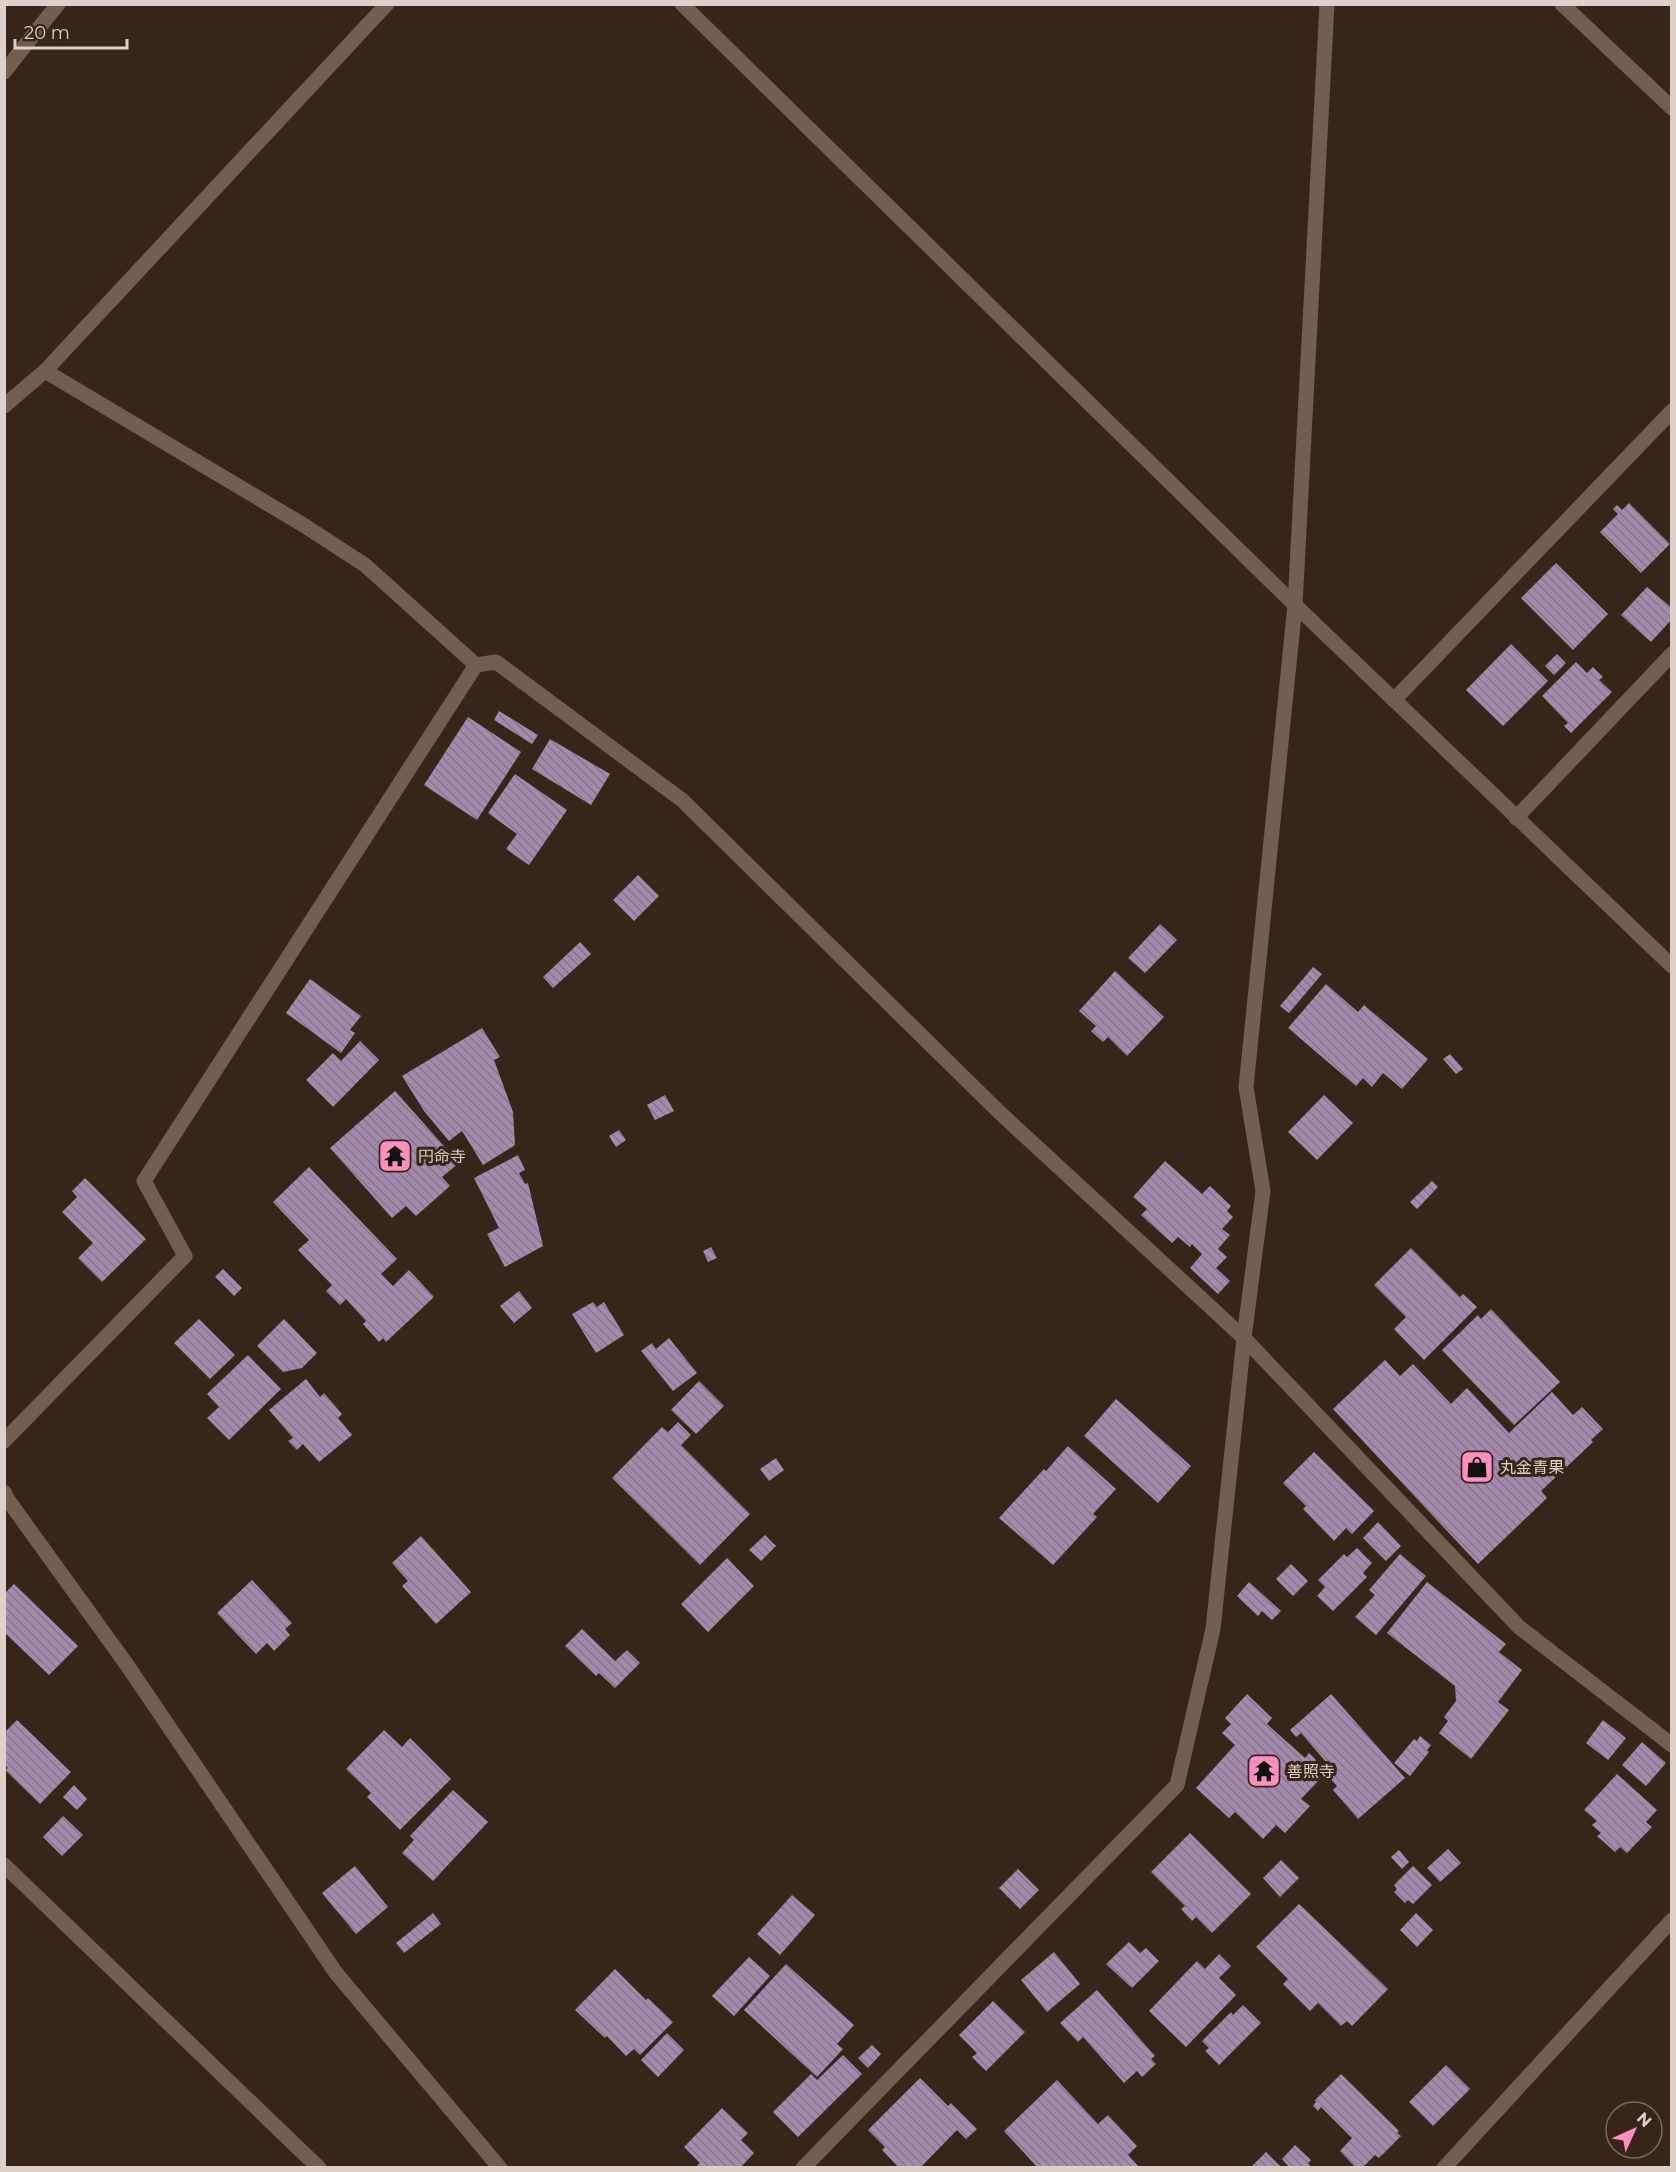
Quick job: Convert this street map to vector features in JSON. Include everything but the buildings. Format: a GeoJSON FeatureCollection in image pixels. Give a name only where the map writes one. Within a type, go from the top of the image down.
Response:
{"type":"FeatureCollection","features":[{"type":"Feature","properties":{"kind":"street"},"geometry":{"type":"LineString","coordinates":[[4,72],[58,4]]}},
{"type":"Feature","properties":{"kind":"street"},"geometry":{"type":"LineString","coordinates":[[4,406],[40,376],[387,4]]}},
{"type":"Feature","properties":{"kind":"street"},"geometry":{"type":"LineString","coordinates":[[682,4],[1295,605],[1671,966]]}},
{"type":"Feature","properties":{"kind":"street"},"geometry":{"type":"LineString","coordinates":[[803,2168],[1177,1785],[1213,1629],[1244,1338],[1263,1191],[1246,1087],[1295,605],[1328,4]]}},
{"type":"Feature","properties":{"kind":"street"},"geometry":{"type":"LineString","coordinates":[[1562,4],[1671,108]]}},
{"type":"Feature","properties":{"kind":"street"},"geometry":{"type":"LineString","coordinates":[[40,376],[305,526],[365,566],[476,665]]}},
{"type":"Feature","properties":{"kind":"street"},"geometry":{"type":"LineString","coordinates":[[1394,700],[1671,411]]}},
{"type":"Feature","properties":{"kind":"street"},"geometry":{"type":"LineString","coordinates":[[1516,818],[1671,654]]}},
{"type":"Feature","properties":{"kind":"street"},"geometry":{"type":"LineString","coordinates":[[4,1442],[185,1256],[144,1181],[476,665],[496,662],[682,800],[998,1111],[1244,1338],[1519,1627],[1671,1745]]}},
{"type":"Feature","properties":{"kind":"street"},"geometry":{"type":"LineString","coordinates":[[4,1492],[127,1665],[336,1973],[500,2168]]}},
{"type":"Feature","properties":{"kind":"street"},"geometry":{"type":"LineString","coordinates":[[4,1865],[320,2168]]}},
{"type":"Feature","properties":{"kind":"street"},"geometry":{"type":"LineString","coordinates":[[1444,2168],[1671,1920]]}},
{"type":"Feature","properties":{"kind":"place","name":"円命寺"},"geometry":{"type":"Point","coordinates":[395,1156]}},
{"type":"Feature","properties":{"kind":"place","name":"丸金青果"},"geometry":{"type":"Point","coordinates":[1477,1467]}},
{"type":"Feature","properties":{"kind":"place","name":"善照寺"},"geometry":{"type":"Point","coordinates":[1264,1771]}}]}
